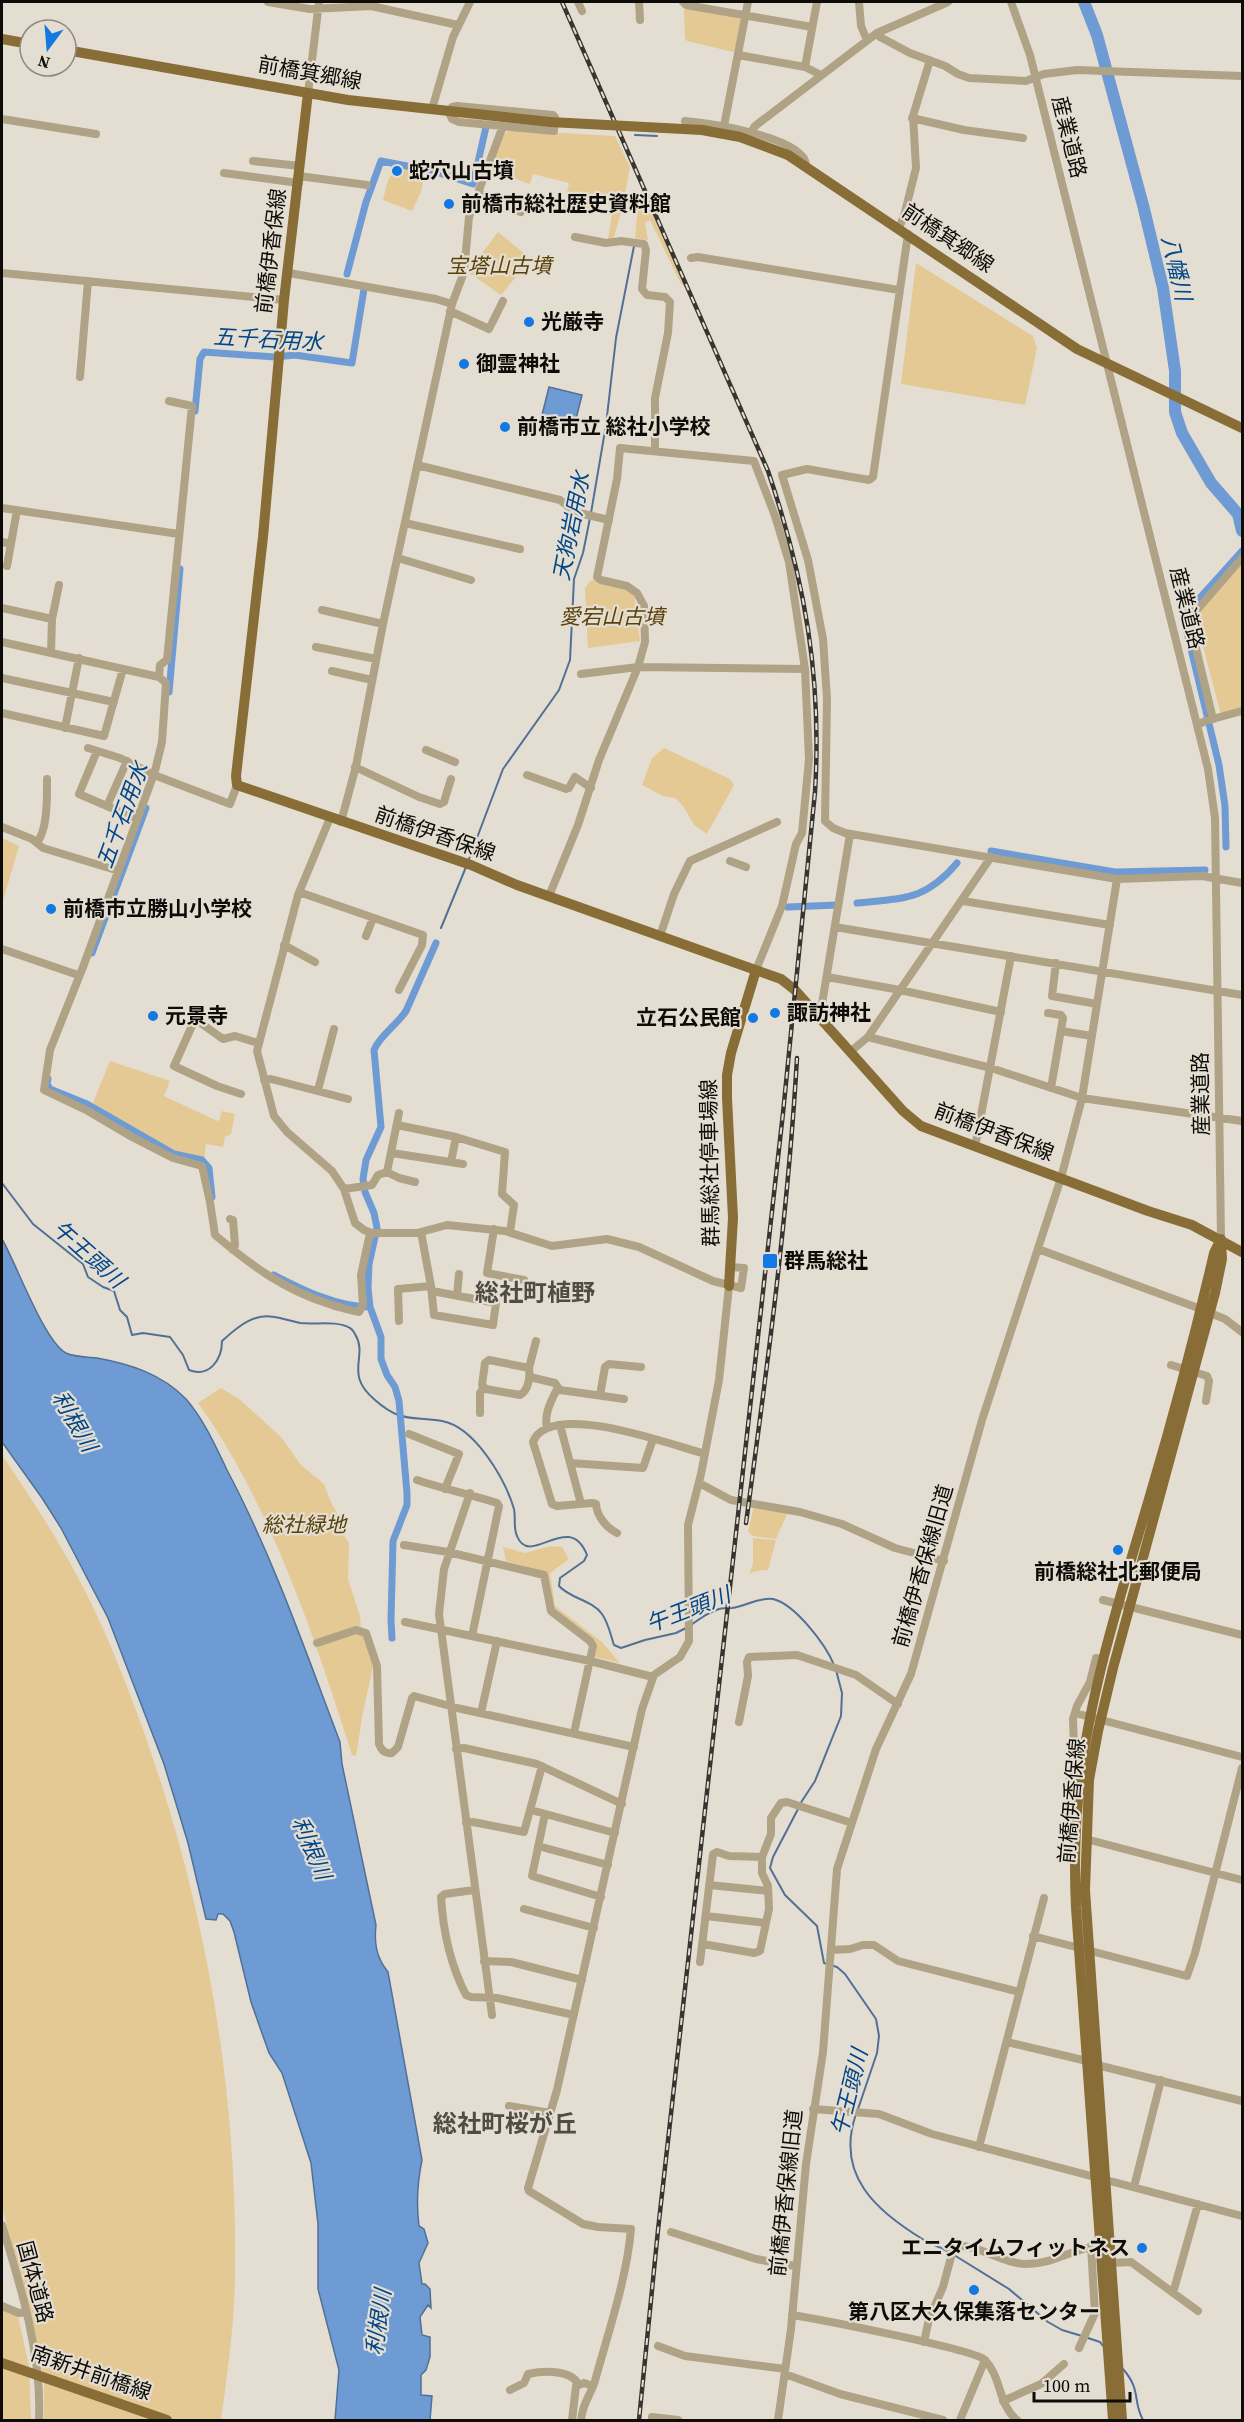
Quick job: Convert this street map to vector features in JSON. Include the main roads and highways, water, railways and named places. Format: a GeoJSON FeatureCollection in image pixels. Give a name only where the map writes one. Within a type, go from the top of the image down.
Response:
{"type":"FeatureCollection","features":[{"type":"Feature","properties":{"kind":"main road"},"geometry":{"type":"LineString","coordinates":[[2,39],[18,42]]}},
{"type":"Feature","properties":{"kind":"main road","name":"前橋箕郷線"},"geometry":{"type":"LineString","coordinates":[[78,53],[308,93],[450,112],[550,122],[702,130],[751,140],[788,154],[806,165],[1077,349],[1242,428]]}},
{"type":"Feature","properties":{"kind":"main road","name":"前橋伊香保線"},"geometry":{"type":"LineString","coordinates":[[308,93],[289,273],[284,300],[263,537],[236,776],[237,785],[466,864],[756,970],[788,984],[913,1120],[928,1130],[1192,1225],[1221,1239],[1214,1253],[1205,1311],[1124,1606],[1080,1779],[1075,1874],[1084,1949],[1100,2178],[1111,2263],[1112,2343]]}},
{"type":"Feature","properties":{"kind":"main road","name":"群馬総社停車場線"},"geometry":{"type":"LineString","coordinates":[[729,1286],[733,1218],[727,1075],[756,970]]}},
{"type":"Feature","properties":{"kind":"main road"},"geometry":{"type":"LineString","coordinates":[[1221,1239],[1242,1252]]}},
{"type":"Feature","properties":{"kind":"main road","name":"前橋伊香保線"},"geometry":{"type":"LineString","coordinates":[[1084,1949],[1086,1839],[1095,1718],[1104,1660],[1124,1606]]}},
{"type":"Feature","properties":{"kind":"main road","name":"前橋伊香保線"},"geometry":{"type":"LineString","coordinates":[[1100,2178],[1096,2246],[1112,2343]]}},
{"type":"Feature","properties":{"kind":"main road"},"geometry":{"type":"LineString","coordinates":[[1112,2343],[1110,2364],[1113,2421]]}},
{"type":"Feature","properties":{"kind":"main road"},"geometry":{"type":"LineString","coordinates":[[1112,2343],[1119,2378],[1122,2421]]}},
{"type":"Feature","properties":{"kind":"main road","name":"南新井前橋線"},"geometry":{"type":"LineString","coordinates":[[2,2363],[167,2421]]}},
{"type":"Feature","properties":{"kind":"main road","name":"南新井前橋線"},"geometry":{"type":"LineString","coordinates":[[2,2370],[145,2421]]}},
{"type":"Feature","properties":{"kind":"water"},"geometry":{"type":"Polygon","coordinates":[[[549,387],[582,395],[575,423],[542,415],[549,387]]]}},
{"type":"Feature","properties":{"kind":"water","name":"利根川"},"geometry":{"type":"Polygon","coordinates":[[[2,1239],[40,1318],[58,1346],[69,1354],[121,1363],[145,1371],[177,1390],[198,1415],[214,1442],[259,1536],[288,1604],[340,1742],[342,1764],[376,1925],[377,1950],[388,1972],[422,2160],[419,2177],[418,2218],[419,2226],[424,2229],[428,2243],[419,2263],[422,2284],[430,2289],[431,2308],[428,2305],[420,2317],[422,2335],[430,2337],[430,2357],[426,2370],[421,2375],[421,2395],[432,2396],[430,2420],[335,2420],[339,2370],[318,2289],[318,2224],[311,2163],[282,2073],[269,2053],[251,2002],[234,1932],[230,1921],[223,1914],[218,1914],[216,1920],[206,1919],[188,1843],[164,1764],[108,1618],[61,1528],[2,1442],[2,1239]]]}},
{"type":"Feature","properties":{"kind":"waterway","name":"八幡川"},"geometry":{"type":"LineString","coordinates":[[1084,2],[1097,35],[1163,288],[1175,371],[1175,412],[1182,433],[1211,483],[1238,514],[1242,531]]}},
{"type":"Feature","properties":{"kind":"waterway","name":"五千石用水"},"geometry":{"type":"LineString","coordinates":[[347,274],[366,202],[381,161],[433,171],[473,184],[486,127]]}},
{"type":"Feature","properties":{"kind":"waterway"},"geometry":{"type":"LineString","coordinates":[[635,135],[657,136]]}},
{"type":"Feature","properties":{"kind":"waterway","name":"天狗岩用水"},"geometry":{"type":"LineString","coordinates":[[591,513],[606,425],[616,338],[634,246]]}},
{"type":"Feature","properties":{"kind":"waterway","name":"五千石用水"},"geometry":{"type":"LineString","coordinates":[[195,411],[200,359],[204,352],[275,357],[295,355],[352,363],[364,289]]}},
{"type":"Feature","properties":{"kind":"waterway","name":"天狗岩用水"},"geometry":{"type":"LineString","coordinates":[[469,859],[503,769],[559,690],[570,660],[574,579],[583,553],[590,518]]}},
{"type":"Feature","properties":{"kind":"waterway"},"geometry":{"type":"LineString","coordinates":[[1226,847],[1225,806],[1219,765],[1184,620],[1188,611],[1242,551]]}},
{"type":"Feature","properties":{"kind":"waterway","name":"五千石用水"},"geometry":{"type":"LineString","coordinates":[[169,692],[180,569]]}},
{"type":"Feature","properties":{"kind":"waterway","name":"五千石用水"},"geometry":{"type":"LineString","coordinates":[[92,953],[146,808]]}},
{"type":"Feature","properties":{"kind":"waterway"},"geometry":{"type":"LineString","coordinates":[[991,851],[1115,872],[1205,870]]}},
{"type":"Feature","properties":{"kind":"waterway"},"geometry":{"type":"LineString","coordinates":[[857,903],[900,898],[923,891],[934,885],[957,863]]}},
{"type":"Feature","properties":{"kind":"waterway","name":"天狗岩用水"},"geometry":{"type":"LineString","coordinates":[[441,928],[466,867]]}},
{"type":"Feature","properties":{"kind":"waterway"},"geometry":{"type":"LineString","coordinates":[[788,907],[837,905]]}},
{"type":"Feature","properties":{"kind":"waterway"},"geometry":{"type":"LineString","coordinates":[[392,1638],[393,1541],[407,1505],[407,1493],[399,1401],[395,1387],[381,1359],[381,1337],[370,1307],[369,1264],[377,1228],[363,1179],[366,1160],[381,1127],[374,1050],[406,1011],[436,943]]}},
{"type":"Feature","properties":{"kind":"waterway","name":"五千石用水"},"geometry":{"type":"LineString","coordinates":[[48,1079],[47,1084],[50,1089],[87,1104],[174,1154],[202,1160],[209,1168],[212,1197]]}},
{"type":"Feature","properties":{"kind":"waterway","name":"午王頭川"},"geometry":{"type":"LineString","coordinates":[[2,1183],[33,1224],[83,1264],[88,1277],[114,1291],[120,1310],[127,1317],[132,1335],[143,1333],[170,1337],[183,1355],[189,1370],[203,1372],[213,1366],[220,1355],[222,1341],[242,1325],[256,1318],[272,1317],[300,1323],[332,1323],[351,1328],[359,1342],[358,1373],[360,1382],[366,1390],[375,1400],[392,1412],[407,1417],[442,1421],[466,1433],[487,1456],[504,1483],[514,1509],[516,1533],[523,1544],[531,1546],[560,1537],[570,1537],[579,1542],[587,1555],[584,1561],[560,1578],[559,1586],[569,1594],[598,1609],[606,1621],[614,1645],[621,1648],[676,1633],[686,1628]]}},
{"type":"Feature","properties":{"kind":"waterway","name":"五千石用水"},"geometry":{"type":"LineString","coordinates":[[274,1275],[308,1292],[333,1301],[370,1307]]}},
{"type":"Feature","properties":{"kind":"waterway","name":"午王頭川"},"geometry":{"type":"LineString","coordinates":[[691,1625],[719,1609],[737,1607],[763,1599],[773,1599],[782,1602],[809,1626],[834,1665]]}},
{"type":"Feature","properties":{"kind":"waterway","name":"午王頭川"},"geometry":{"type":"LineString","coordinates":[[800,1804],[815,1781],[841,1716],[842,1693],[836,1670]]}},
{"type":"Feature","properties":{"kind":"waterway","name":"午王頭川"},"geometry":{"type":"LineString","coordinates":[[798,1809],[773,1857],[770,1868],[785,1895],[817,1926],[824,1963],[837,1967],[845,1974],[876,2019],[879,2036],[877,2053],[858,2109]]}},
{"type":"Feature","properties":{"kind":"waterway","name":"午王頭川"},"geometry":{"type":"LineString","coordinates":[[856,2114],[851,2136],[851,2155],[864,2189],[890,2217],[906,2229],[949,2252]]}},
{"type":"Feature","properties":{"kind":"waterway","name":"午王頭川"},"geometry":{"type":"LineString","coordinates":[[954,2255],[1009,2289],[1048,2322],[1062,2330],[1082,2336]]}},
{"type":"Feature","properties":{"kind":"waterway","name":"午王頭川"},"geometry":{"type":"LineString","coordinates":[[1088,2338],[1100,2342],[1103,2346]]}},
{"type":"Feature","properties":{"kind":"waterway","name":"午王頭川"},"geometry":{"type":"LineString","coordinates":[[1123,2369],[1133,2383],[1143,2420]]}},
{"type":"Feature","properties":{"kind":"railway"},"geometry":{"type":"LineString","coordinates":[[562,2],[768,471],[781,511],[801,590],[808,629],[816,709],[815,792],[783,1113],[658,2230],[639,2420]]}},
{"type":"Feature","properties":{"kind":"railway"},"geometry":{"type":"LineString","coordinates":[[746,1523],[782,1233],[797,1058]]}},
{"type":"Feature","properties":{"kind":"place","name":"蛇穴山古墳"},"geometry":{"type":"Point","coordinates":[397,171]}},
{"type":"Feature","properties":{"kind":"place","name":"前橋市総社歴史資料館"},"geometry":{"type":"Point","coordinates":[449,204]}},
{"type":"Feature","properties":{"kind":"place","name":"光厳寺"},"geometry":{"type":"Point","coordinates":[529,322]}},
{"type":"Feature","properties":{"kind":"place","name":"御霊神社"},"geometry":{"type":"Point","coordinates":[464,364]}},
{"type":"Feature","properties":{"kind":"place","name":"前橋市立 総社小学校"},"geometry":{"type":"Point","coordinates":[505,427]}},
{"type":"Feature","properties":{"kind":"place","name":"前橋市立勝山小学校"},"geometry":{"type":"Point","coordinates":[51,909]}},
{"type":"Feature","properties":{"kind":"place","name":"諏訪神社"},"geometry":{"type":"Point","coordinates":[775,1013]}},
{"type":"Feature","properties":{"kind":"place","name":"元景寺"},"geometry":{"type":"Point","coordinates":[153,1016]}},
{"type":"Feature","properties":{"kind":"place","name":"立石公民館"},"geometry":{"type":"Point","coordinates":[753,1018]}},
{"type":"Feature","properties":{"kind":"place","name":"群馬総社"},"geometry":{"type":"Point","coordinates":[770,1261]}},
{"type":"Feature","properties":{"kind":"place","name":"前橋総社北郵便局"},"geometry":{"type":"Point","coordinates":[1118,1550]}},
{"type":"Feature","properties":{"kind":"place","name":"エニタイムフィットネス"},"geometry":{"type":"Point","coordinates":[1142,2248]}},
{"type":"Feature","properties":{"kind":"place","name":"第八区大久保集落センター"},"geometry":{"type":"Point","coordinates":[974,2290]}},
{"type":"Feature","properties":{"kind":"district","name":"総社町植野"},"geometry":{"type":"Point","coordinates":[535,1293]}},
{"type":"Feature","properties":{"kind":"district","name":"総社町桜が丘"},"geometry":{"type":"Point","coordinates":[505,2124]}},
{"type":"Feature","properties":{"kind":"park label","name":"宝塔山古墳"},"geometry":{"type":"Point","coordinates":[499,266]}},
{"type":"Feature","properties":{"kind":"park label","name":"愛宕山古墳"},"geometry":{"type":"Point","coordinates":[612,617]}},
{"type":"Feature","properties":{"kind":"park label","name":"総社緑地"},"geometry":{"type":"Point","coordinates":[304,1525]}}]}
